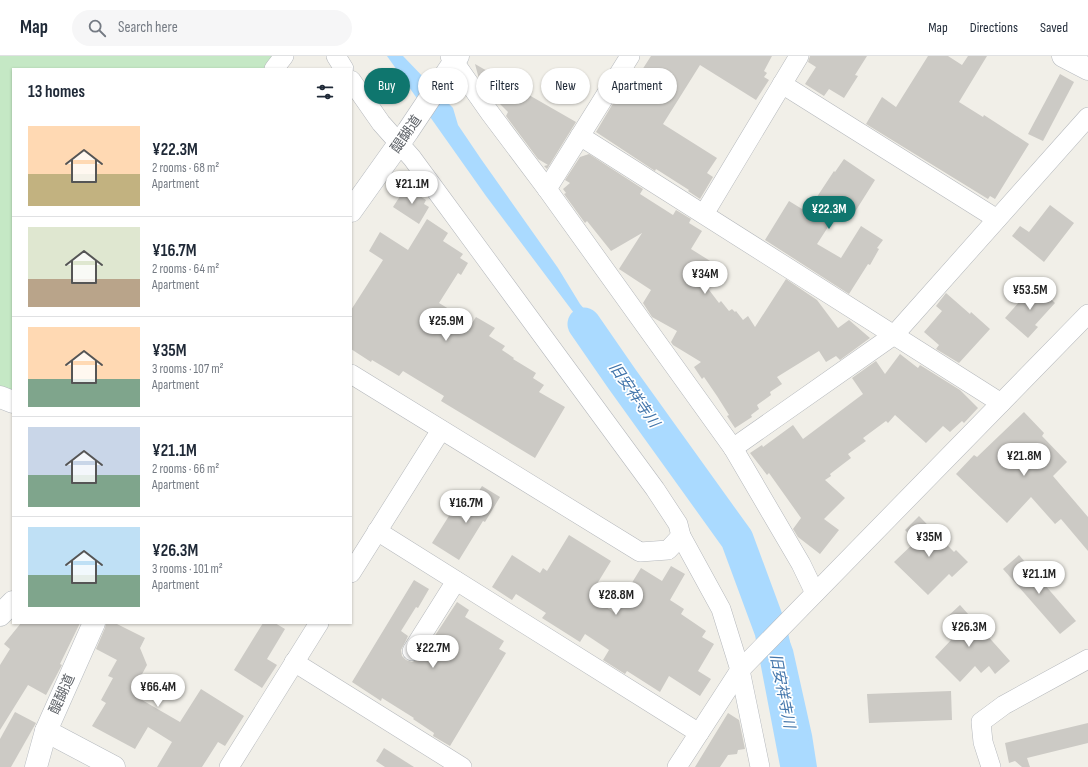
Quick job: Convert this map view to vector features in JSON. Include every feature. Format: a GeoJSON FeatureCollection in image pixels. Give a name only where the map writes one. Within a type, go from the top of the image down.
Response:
{"type":"FeatureCollection","features":[{"type":"Feature","properties":{"kind":"main road"},"geometry":{"type":"LineString","coordinates":[[1063,56],[1088,69]]}},
{"type":"Feature","properties":{"kind":"main road","name":"醍醐道"},"geometry":{"type":"LineString","coordinates":[[352,210],[400,144],[452,63]]}},
{"type":"Feature","properties":{"kind":"main road"},"geometry":{"type":"LineString","coordinates":[[0,397],[12,402]]}},
{"type":"Feature","properties":{"kind":"main road"},"geometry":{"type":"LineString","coordinates":[[0,615],[12,603]]}},
{"type":"Feature","properties":{"kind":"main road","name":"醍醐道"},"geometry":{"type":"LineString","coordinates":[[36,767],[46,731],[94,624]]}},
{"type":"Feature","properties":{"kind":"main road"},"geometry":{"type":"LineString","coordinates":[[46,731],[114,767]]}},
{"type":"Feature","properties":{"kind":"street"},"geometry":{"type":"LineString","coordinates":[[275,68],[284,56]]}},
{"type":"Feature","properties":{"kind":"street"},"geometry":{"type":"LineString","coordinates":[[336,56],[343,68]]}},
{"type":"Feature","properties":{"kind":"street"},"geometry":{"type":"LineString","coordinates":[[547,189],[630,56]]}},
{"type":"Feature","properties":{"kind":"street"},"geometry":{"type":"LineString","coordinates":[[704,214],[799,56]]}},
{"type":"Feature","properties":{"kind":"street"},"geometry":{"type":"LineString","coordinates":[[452,63],[547,189],[733,448],[801,564],[815,593]]}},
{"type":"Feature","properties":{"kind":"street"},"geometry":{"type":"LineString","coordinates":[[352,81],[381,123],[412,158],[655,489],[678,524],[681,536],[721,609],[740,670],[760,767]]}},
{"type":"Feature","properties":{"kind":"street"},"geometry":{"type":"LineString","coordinates":[[782,84],[997,220]]}},
{"type":"Feature","properties":{"kind":"street"},"geometry":{"type":"LineString","coordinates":[[733,448],[894,335],[1088,117]]}},
{"type":"Feature","properties":{"kind":"street"},"geometry":{"type":"LineString","coordinates":[[580,136],[1001,403]]}},
{"type":"Feature","properties":{"kind":"street"},"geometry":{"type":"LineString","coordinates":[[677,767],[740,670],[1088,314]]}},
{"type":"Feature","properties":{"kind":"street"},"geometry":{"type":"LineString","coordinates":[[352,375],[640,552],[668,550],[681,536]]}},
{"type":"Feature","properties":{"kind":"street"},"geometry":{"type":"LineString","coordinates":[[352,571],[442,430]]}},
{"type":"Feature","properties":{"kind":"street"},"geometry":{"type":"LineString","coordinates":[[377,531],[698,733]]}},
{"type":"Feature","properties":{"kind":"street"},"geometry":{"type":"LineString","coordinates":[[412,651],[456,581]]}},
{"type":"Feature","properties":{"kind":"street"},"geometry":{"type":"LineString","coordinates":[[228,767],[318,624]]}},
{"type":"Feature","properties":{"kind":"street"},"geometry":{"type":"LineString","coordinates":[[992,767],[983,742],[981,722],[1004,705],[1088,659]]}},
{"type":"Feature","properties":{"kind":"street"},"geometry":{"type":"LineString","coordinates":[[294,662],[462,767]]}},
{"type":"Feature","properties":{"kind":"green space"},"geometry":{"type":"Polygon","coordinates":[[[0,56],[283,56],[275,68],[12,68],[12,402],[0,396],[0,56]]]}},
{"type":"Feature","properties":{"kind":"water"},"geometry":{"type":"Polygon","coordinates":[[[387,56],[403,56],[418,72],[418,100],[410,89],[410,68],[395,68],[387,56]]]}},
{"type":"Feature","properties":{"kind":"water"},"geometry":{"type":"Polygon","coordinates":[[[421,104],[449,104],[453,108],[458,125],[558,268],[580,304],[622,354],[634,375],[659,410],[691,450],[746,535],[774,598],[793,650],[812,735],[817,767],[804,767],[792,704],[767,612],[742,561],[726,516],[701,479],[486,196],[421,104]]]}},
{"type":"Feature","properties":{"kind":"building"},"geometry":{"type":"Polygon","coordinates":[[[651,56],[772,56],[764,71],[767,73],[764,77],[769,80],[756,100],[700,65],[677,102],[677,68],[643,68],[651,56]]]}},
{"type":"Feature","properties":{"kind":"building"},"geometry":{"type":"Polygon","coordinates":[[[810,56],[867,56],[855,75],[858,76],[844,98],[829,89],[824,96],[805,84],[816,67],[808,62],[810,56]]]}},
{"type":"Feature","properties":{"kind":"building"},"geometry":{"type":"Polygon","coordinates":[[[928,56],[948,56],[962,65],[968,56],[987,56],[959,102],[983,117],[984,115],[1029,144],[995,199],[990,196],[988,199],[866,124],[882,97],[896,107],[928,56]]]}},
{"type":"Feature","properties":{"kind":"building"},"geometry":{"type":"Polygon","coordinates":[[[475,64],[482,68],[476,68],[475,64]]]}},
{"type":"Feature","properties":{"kind":"building"},"geometry":{"type":"Polygon","coordinates":[[[1060,74],[1074,82],[1043,141],[1028,134],[1060,74]]]}},
{"type":"Feature","properties":{"kind":"building"},"geometry":{"type":"Polygon","coordinates":[[[533,97],[541,102],[541,104],[545,104],[576,122],[547,169],[544,166],[548,165],[538,159],[506,116],[508,112],[500,104],[533,104],[533,97]]]}},
{"type":"Feature","properties":{"kind":"building"},"geometry":{"type":"Polygon","coordinates":[[[613,104],[676,104],[663,124],[717,158],[707,173],[713,177],[700,199],[688,191],[689,190],[656,169],[655,171],[596,132],[613,104]]]}},
{"type":"Feature","properties":{"kind":"building"},"geometry":{"type":"Polygon","coordinates":[[[589,154],[643,189],[640,194],[673,215],[676,210],[691,219],[689,223],[702,231],[691,249],[715,264],[703,282],[719,303],[721,301],[729,311],[732,309],[735,312],[736,311],[743,320],[748,316],[755,327],[786,279],[817,300],[838,328],[849,320],[870,338],[840,360],[836,356],[826,362],[819,351],[777,377],[782,384],[770,392],[771,395],[757,405],[759,409],[751,415],[752,417],[735,428],[717,396],[704,377],[702,379],[694,367],[701,362],[673,345],[671,342],[677,331],[652,317],[643,303],[651,290],[619,269],[642,233],[611,251],[587,221],[585,223],[564,194],[566,193],[563,189],[570,183],[565,180],[580,157],[589,154]]]}},
{"type":"Feature","properties":{"kind":"building"},"geometry":{"type":"Polygon","coordinates":[[[844,159],[875,180],[853,215],[841,207],[817,244],[841,258],[861,226],[883,240],[877,248],[879,249],[870,265],[868,264],[849,294],[765,240],[789,201],[807,212],[834,171],[835,172],[844,159]]]}},
{"type":"Feature","properties":{"kind":"building"},"geometry":{"type":"Polygon","coordinates":[[[406,187],[426,200],[424,204],[429,207],[419,224],[393,207],[406,187]]]}},
{"type":"Feature","properties":{"kind":"building"},"geometry":{"type":"Polygon","coordinates":[[[1050,205],[1074,223],[1044,262],[1012,236],[1020,226],[1029,232],[1050,205]]]}},
{"type":"Feature","properties":{"kind":"building"},"geometry":{"type":"Polygon","coordinates":[[[427,219],[448,233],[443,241],[463,254],[460,258],[468,263],[461,275],[458,273],[439,303],[472,323],[476,317],[495,328],[489,336],[505,346],[502,350],[514,358],[513,359],[536,373],[533,378],[544,385],[539,392],[565,407],[535,458],[441,401],[444,396],[403,371],[399,376],[372,360],[371,362],[352,350],[352,308],[383,260],[369,251],[380,232],[408,250],[427,219]]]}},
{"type":"Feature","properties":{"kind":"building"},"geometry":{"type":"Polygon","coordinates":[[[1035,284],[1055,303],[1035,325],[1038,327],[1028,338],[1005,318],[1035,284]]]}},
{"type":"Feature","properties":{"kind":"building"},"geometry":{"type":"Polygon","coordinates":[[[946,293],[990,329],[959,363],[936,349],[939,345],[924,332],[942,311],[936,306],[946,293]]]}},
{"type":"Feature","properties":{"kind":"building"},"geometry":{"type":"Polygon","coordinates":[[[900,354],[918,368],[920,365],[960,390],[978,408],[964,423],[962,421],[950,432],[943,426],[926,443],[895,415],[888,423],[886,421],[863,438],[866,441],[848,454],[851,458],[830,474],[831,476],[825,480],[845,498],[824,519],[839,530],[820,554],[798,537],[793,529],[801,518],[769,473],[767,475],[750,453],[762,445],[763,447],[793,425],[803,439],[863,394],[852,378],[876,361],[885,374],[900,354]]]}},
{"type":"Feature","properties":{"kind":"building"},"geometry":{"type":"Polygon","coordinates":[[[1024,412],[1044,433],[1042,436],[1067,462],[1053,476],[1088,517],[1088,551],[1061,519],[1055,524],[1031,497],[1007,523],[956,474],[974,455],[977,457],[1024,412]]]}},
{"type":"Feature","properties":{"kind":"building"},"geometry":{"type":"Polygon","coordinates":[[[482,486],[500,497],[459,560],[432,543],[452,511],[462,518],[482,486]]]}},
{"type":"Feature","properties":{"kind":"building"},"geometry":{"type":"Polygon","coordinates":[[[919,516],[954,552],[956,550],[968,562],[952,577],[949,574],[928,595],[894,562],[916,541],[905,530],[919,516]]]}},
{"type":"Feature","properties":{"kind":"building"},"geometry":{"type":"Polygon","coordinates":[[[569,535],[611,561],[589,597],[614,612],[641,568],[662,581],[671,566],[685,574],[670,600],[684,609],[681,614],[706,631],[702,637],[714,644],[698,671],[711,679],[700,696],[669,676],[660,692],[627,671],[625,674],[603,660],[609,650],[585,634],[580,642],[542,618],[546,613],[516,594],[512,600],[492,587],[512,555],[540,573],[543,568],[547,571],[569,535]]]}},
{"type":"Feature","properties":{"kind":"building"},"geometry":{"type":"Polygon","coordinates":[[[1019,555],[1076,621],[1060,634],[1003,569],[1019,555]]]}},
{"type":"Feature","properties":{"kind":"building"},"geometry":{"type":"Polygon","coordinates":[[[414,580],[429,589],[418,608],[416,607],[401,631],[408,636],[401,650],[402,656],[406,660],[412,662],[421,657],[457,602],[469,610],[465,617],[504,641],[499,649],[506,653],[450,746],[433,736],[434,733],[413,719],[414,718],[382,698],[381,701],[352,682],[414,580]]]}},
{"type":"Feature","properties":{"kind":"building"},"geometry":{"type":"Polygon","coordinates":[[[960,605],[1010,661],[995,674],[989,666],[981,673],[975,666],[960,682],[935,657],[952,639],[945,630],[952,625],[946,618],[960,605]]]}},
{"type":"Feature","properties":{"kind":"building"},"geometry":{"type":"Polygon","coordinates":[[[20,624],[80,624],[60,664],[62,665],[46,695],[28,685],[0,730],[0,665],[10,649],[4,644],[20,624]]]}},
{"type":"Feature","properties":{"kind":"building"},"geometry":{"type":"Polygon","coordinates":[[[106,624],[117,624],[145,638],[140,648],[147,665],[141,676],[152,682],[142,700],[180,722],[201,689],[244,716],[225,746],[218,742],[202,767],[157,767],[172,742],[148,727],[135,749],[92,726],[106,703],[101,700],[113,678],[108,676],[117,660],[96,649],[106,624]]]}},
{"type":"Feature","properties":{"kind":"building"},"geometry":{"type":"Polygon","coordinates":[[[262,624],[277,624],[285,629],[267,659],[277,665],[262,688],[234,670],[262,624]]]}},
{"type":"Feature","properties":{"kind":"building"},"geometry":{"type":"Polygon","coordinates":[[[951,691],[952,720],[869,723],[867,694],[951,691]]]}},
{"type":"Feature","properties":{"kind":"building"},"geometry":{"type":"Polygon","coordinates":[[[15,712],[36,723],[11,767],[0,767],[0,739],[15,712]]]}},
{"type":"Feature","properties":{"kind":"building"},"geometry":{"type":"Polygon","coordinates":[[[728,713],[739,720],[745,749],[738,750],[737,754],[728,755],[720,767],[695,767],[728,713]]]}},
{"type":"Feature","properties":{"kind":"building"},"geometry":{"type":"Polygon","coordinates":[[[1088,723],[1088,743],[1027,758],[1030,767],[1022,767],[1015,761],[1009,763],[1005,743],[1088,723]]]}},
{"type":"Feature","properties":{"kind":"building"},"geometry":{"type":"Polygon","coordinates":[[[384,748],[414,767],[385,767],[376,761],[384,748]]]}},
{"type":"Feature","properties":{"kind":"waterway","name":"旧安祥寺川"},"geometry":{"type":"LineString","coordinates":[[584,324],[737,539],[771,631],[797,767]]}}]}
